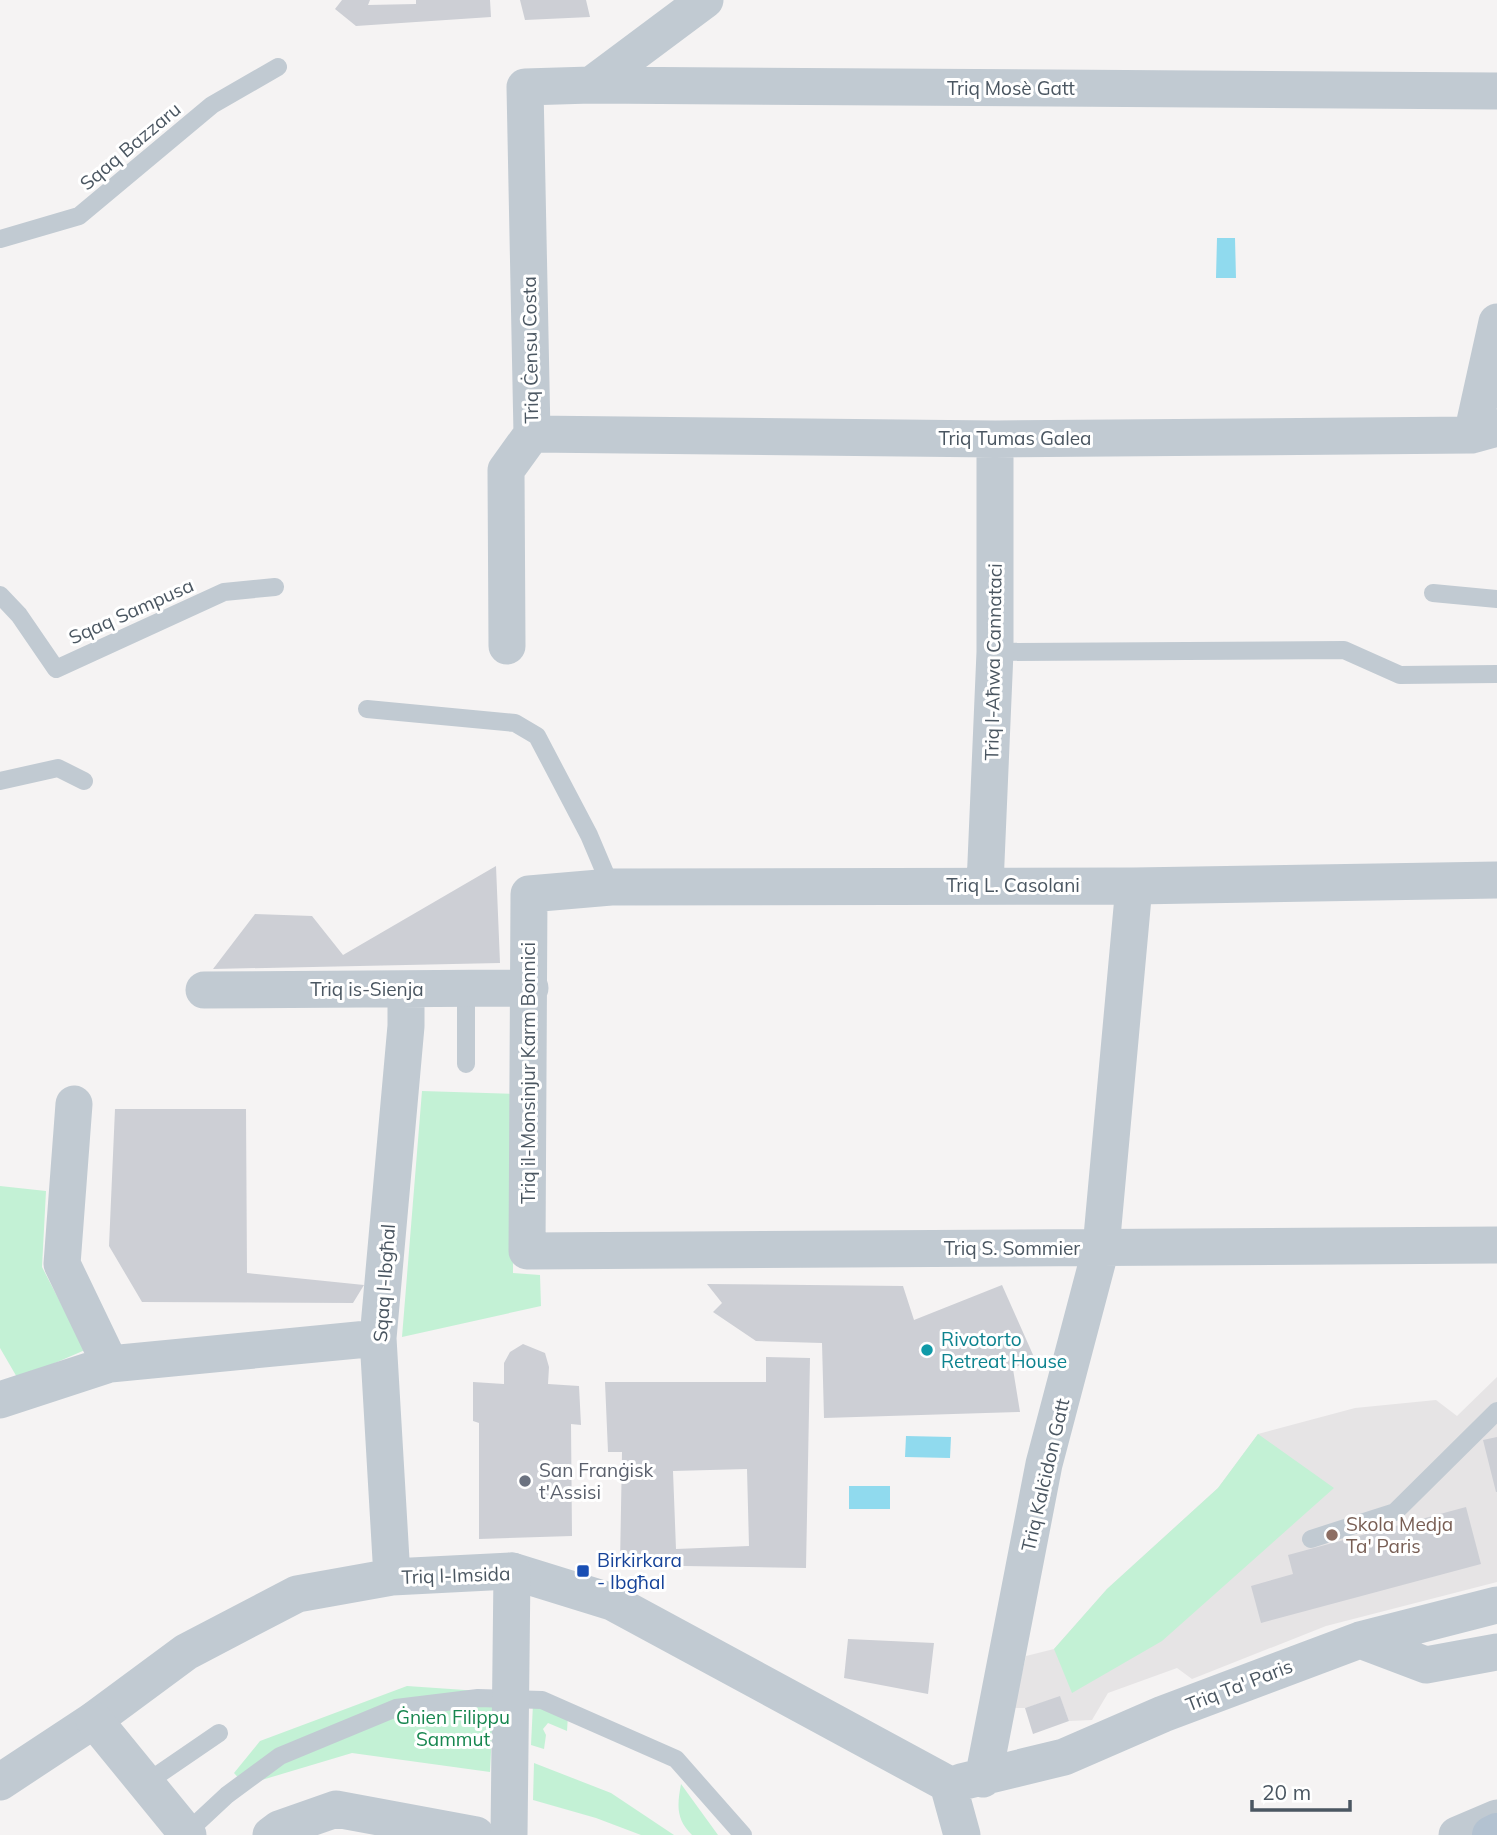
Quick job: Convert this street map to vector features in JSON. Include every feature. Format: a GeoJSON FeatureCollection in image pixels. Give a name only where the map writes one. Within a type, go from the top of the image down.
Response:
{"type":"FeatureCollection","features":[{"type":"Feature","properties":{"kind":"main road"},"geometry":{"type":"LineString","coordinates":[[1491,1835],[1497,1832]]}},
{"type":"Feature","properties":{"kind":"street"},"geometry":{"type":"LineString","coordinates":[[591,85],[705,0]]}},
{"type":"Feature","properties":{"kind":"street","name":"Triq Mosè Gatt"},"geometry":{"type":"LineString","coordinates":[[525,87],[591,85],[1497,91]]}},
{"type":"Feature","properties":{"kind":"street","name":"Triq Ċensu Costa"},"geometry":{"type":"LineString","coordinates":[[506,646],[506,470],[532,434],[525,87]]}},
{"type":"Feature","properties":{"kind":"street"},"geometry":{"type":"LineString","coordinates":[[1484,431],[1497,322]]}},
{"type":"Feature","properties":{"kind":"street","name":"Triq Tumas Galea"},"geometry":{"type":"LineString","coordinates":[[532,434],[995,439],[1484,431]]}},
{"type":"Feature","properties":{"kind":"street","name":"Triq l-Aħwa Cannataci"},"geometry":{"type":"LineString","coordinates":[[985,885],[995,652],[995,439]]}},
{"type":"Feature","properties":{"kind":"street","name":"Triq L. Casolani"},"geometry":{"type":"LineString","coordinates":[[529,894],[611,887],[1134,887],[1497,880]]}},
{"type":"Feature","properties":{"kind":"street","name":"Triq Kalċidon Gatt"},"geometry":{"type":"LineString","coordinates":[[966,1781],[1044,1464],[1101,1248],[1134,887]]}},
{"type":"Feature","properties":{"kind":"street","name":"Triq il-Monsinjur Karm Bonnici"},"geometry":{"type":"LineString","coordinates":[[527,1251],[529,894]]}},
{"type":"Feature","properties":{"kind":"street","name":"Triq is-Sienja"},"geometry":{"type":"LineString","coordinates":[[204,990],[530,988]]}},
{"type":"Feature","properties":{"kind":"street","name":"Sqaq l-Ibgħal"},"geometry":{"type":"LineString","coordinates":[[393,1577],[379,1338],[406,1026],[405,990]]}},
{"type":"Feature","properties":{"kind":"street"},"geometry":{"type":"LineString","coordinates":[[74,1104],[62,1264],[110,1364]]}},
{"type":"Feature","properties":{"kind":"street","name":"Triq S. Sommier"},"geometry":{"type":"LineString","coordinates":[[527,1251],[1101,1248],[1138,1245],[1497,1245]]}},
{"type":"Feature","properties":{"kind":"street"},"geometry":{"type":"LineString","coordinates":[[0,1400],[110,1364],[379,1338]]}},
{"type":"Feature","properties":{"kind":"street"},"geometry":{"type":"LineString","coordinates":[[509,1835],[512,1571]]}},
{"type":"Feature","properties":{"kind":"street","name":"Triq l-Imsida"},"geometry":{"type":"LineString","coordinates":[[0,1782],[94,1720],[186,1652],[297,1594],[393,1577],[512,1571],[612,1602],[966,1781]]}},
{"type":"Feature","properties":{"kind":"street","name":"Triq Ta' Paris"},"geometry":{"type":"LineString","coordinates":[[966,1781],[1064,1757],[1163,1714],[1360,1640],[1497,1605]]}},
{"type":"Feature","properties":{"kind":"street"},"geometry":{"type":"LineString","coordinates":[[1360,1640],[1426,1665],[1497,1651]]}},
{"type":"Feature","properties":{"kind":"street"},"geometry":{"type":"LineString","coordinates":[[94,1720],[186,1835]]}},
{"type":"Feature","properties":{"kind":"street"},"geometry":{"type":"LineString","coordinates":[[962,1835],[966,1781]]}},
{"type":"Feature","properties":{"kind":"street"},"geometry":{"type":"LineString","coordinates":[[271,1835],[279,1829],[336,1809],[476,1835]]}},
{"type":"Feature","properties":{"kind":"street"},"geometry":{"type":"LineString","coordinates":[[1457,1835],[1497,1818]]}},
{"type":"Feature","properties":{"kind":"lane","name":"Sqaq Bazzaru"},"geometry":{"type":"LineString","coordinates":[[0,239],[79,216],[212,105],[278,67]]}},
{"type":"Feature","properties":{"kind":"lane","name":"Sqaq Sampusa"},"geometry":{"type":"LineString","coordinates":[[0,595],[19,615],[55,668],[224,592],[275,587]]}},
{"type":"Feature","properties":{"kind":"lane"},"geometry":{"type":"LineString","coordinates":[[1433,593],[1497,599]]}},
{"type":"Feature","properties":{"kind":"lane"},"geometry":{"type":"LineString","coordinates":[[995,652],[1344,650],[1401,674],[1497,674]]}},
{"type":"Feature","properties":{"kind":"lane"},"geometry":{"type":"LineString","coordinates":[[367,709],[516,723],[537,736],[590,835],[611,887]]}},
{"type":"Feature","properties":{"kind":"lane"},"geometry":{"type":"LineString","coordinates":[[0,781],[58,768],[84,781]]}},
{"type":"Feature","properties":{"kind":"lane"},"geometry":{"type":"LineString","coordinates":[[466,987],[466,1063]]}},
{"type":"Feature","properties":{"kind":"lane"},"geometry":{"type":"LineString","coordinates":[[1311,1539],[1395,1512],[1497,1411]]}},
{"type":"Feature","properties":{"kind":"lane"},"geometry":{"type":"LineString","coordinates":[[186,1835],[227,1795],[280,1756],[396,1708],[478,1698],[542,1700],[676,1759],[743,1835]]}},
{"type":"Feature","properties":{"kind":"lane"},"geometry":{"type":"LineString","coordinates":[[146,1783],[219,1733]]}},
{"type":"Feature","properties":{"kind":"shaded area","name":"Skola Medja Ta' Paris"},"geometry":{"type":"Polygon","coordinates":[[[1497,1377],[1497,1582],[1326,1626],[1192,1679],[1177,1668],[1108,1693],[1092,1720],[1069,1721],[1060,1697],[1025,1708],[1014,1708],[1026,1656],[1054,1649],[1107,1589],[1218,1488],[1258,1434],[1355,1408],[1436,1400],[1457,1416],[1497,1377]]]}},
{"type":"Feature","properties":{"kind":"green space"},"geometry":{"type":"Polygon","coordinates":[[[422,1091],[514,1094],[513,1273],[540,1275],[541,1306],[402,1337],[422,1091]]]}},
{"type":"Feature","properties":{"kind":"green space"},"geometry":{"type":"Polygon","coordinates":[[[0,1186],[46,1191],[42,1267],[85,1350],[18,1379],[0,1348],[0,1186]]]}},
{"type":"Feature","properties":{"kind":"green space"},"geometry":{"type":"Polygon","coordinates":[[[1258,1434],[1334,1488],[1162,1641],[1072,1693],[1054,1649],[1107,1589],[1218,1488],[1258,1434]]]}},
{"type":"Feature","properties":{"kind":"green space","name":"Ġnien Filippu Sammut"},"geometry":{"type":"Polygon","coordinates":[[[407,1686],[494,1692],[490,1772],[352,1753],[245,1785],[234,1773],[260,1741],[407,1686]]]}},
{"type":"Feature","properties":{"kind":"green space"},"geometry":{"type":"Polygon","coordinates":[[[533,1704],[568,1715],[567,1731],[548,1723],[543,1729],[546,1735],[544,1749],[531,1745],[533,1704]]]}},
{"type":"Feature","properties":{"kind":"green space"},"geometry":{"type":"Polygon","coordinates":[[[534,1763],[611,1793],[674,1835],[641,1835],[596,1818],[533,1800],[534,1763]]]}},
{"type":"Feature","properties":{"kind":"green space"},"geometry":{"type":"Polygon","coordinates":[[[681,1784],[718,1835],[692,1835],[687,1829],[679,1812],[681,1784]]]}},
{"type":"Feature","properties":{"kind":"water"},"geometry":{"type":"Polygon","coordinates":[[[1217,238],[1235,238],[1236,278],[1216,278],[1217,238]]]}},
{"type":"Feature","properties":{"kind":"water"},"geometry":{"type":"Polygon","coordinates":[[[906,1436],[951,1437],[950,1458],[905,1457],[906,1436]]]}},
{"type":"Feature","properties":{"kind":"water"},"geometry":{"type":"Polygon","coordinates":[[[849,1486],[890,1486],[890,1509],[849,1509],[849,1486]]]}},
{"type":"Feature","properties":{"kind":"building"},"geometry":{"type":"Polygon","coordinates":[[[342,0],[370,0],[368,5],[416,4],[416,0],[490,0],[491,17],[356,26],[335,9],[342,0]]]}},
{"type":"Feature","properties":{"kind":"building"},"geometry":{"type":"Polygon","coordinates":[[[520,0],[586,0],[590,17],[525,20],[520,0]]]}},
{"type":"Feature","properties":{"kind":"building"},"geometry":{"type":"Polygon","coordinates":[[[496,866],[500,963],[213,969],[255,914],[312,916],[343,955],[496,866]]]}},
{"type":"Feature","properties":{"kind":"building"},"geometry":{"type":"Polygon","coordinates":[[[115,1109],[246,1109],[247,1273],[364,1285],[353,1303],[142,1302],[109,1246],[115,1109]]]}},
{"type":"Feature","properties":{"kind":"building","name":"Rivotorto Retreat House"},"geometry":{"type":"Polygon","coordinates":[[[707,1284],[903,1286],[914,1320],[1002,1285],[1034,1357],[1013,1369],[1020,1412],[824,1418],[822,1343],[756,1341],[713,1312],[722,1303],[707,1284]]]}},
{"type":"Feature","properties":{"kind":"building","name":"San Franġisk t'Assisi"},"geometry":{"type":"Polygon","coordinates":[[[523,1344],[545,1353],[549,1367],[548,1384],[579,1386],[581,1425],[571,1424],[572,1536],[479,1539],[479,1423],[473,1421],[473,1382],[504,1384],[504,1363],[510,1352],[523,1344]]]}},
{"type":"Feature","properties":{"kind":"building"},"geometry":{"type":"Polygon","coordinates":[[[766,1357],[810,1358],[806,1568],[620,1565],[622,1452],[608,1452],[605,1382],[766,1382],[766,1357]],[[747,1469],[673,1471],[676,1549],[749,1546],[747,1469]]]}},
{"type":"Feature","properties":{"kind":"building"},"geometry":{"type":"Polygon","coordinates":[[[1497,1437],[1497,1492],[1496,1492],[1483,1440],[1497,1437]]]}},
{"type":"Feature","properties":{"kind":"building"},"geometry":{"type":"Polygon","coordinates":[[[1466,1507],[1481,1564],[1261,1623],[1251,1586],[1293,1574],[1288,1555],[1466,1507]]]}},
{"type":"Feature","properties":{"kind":"building"},"geometry":{"type":"Polygon","coordinates":[[[848,1639],[934,1643],[928,1694],[844,1678],[848,1639]]]}},
{"type":"Feature","properties":{"kind":"building"},"geometry":{"type":"Polygon","coordinates":[[[1060,1696],[1069,1721],[1033,1734],[1025,1708],[1060,1696]]]}},
{"type":"Feature","properties":{"kind":"place","name":"Rivotorto Retreat House"},"geometry":{"type":"Point","coordinates":[927,1350]}},
{"type":"Feature","properties":{"kind":"place","name":"San Franġisk t'Assisi"},"geometry":{"type":"Point","coordinates":[525,1481]}},
{"type":"Feature","properties":{"kind":"place","name":"Skola Medja Ta' Paris"},"geometry":{"type":"Point","coordinates":[1332,1535]}},
{"type":"Feature","properties":{"kind":"place","name":"Birkirkara - Ibgħal"},"geometry":{"type":"Point","coordinates":[583,1571]}}]}
